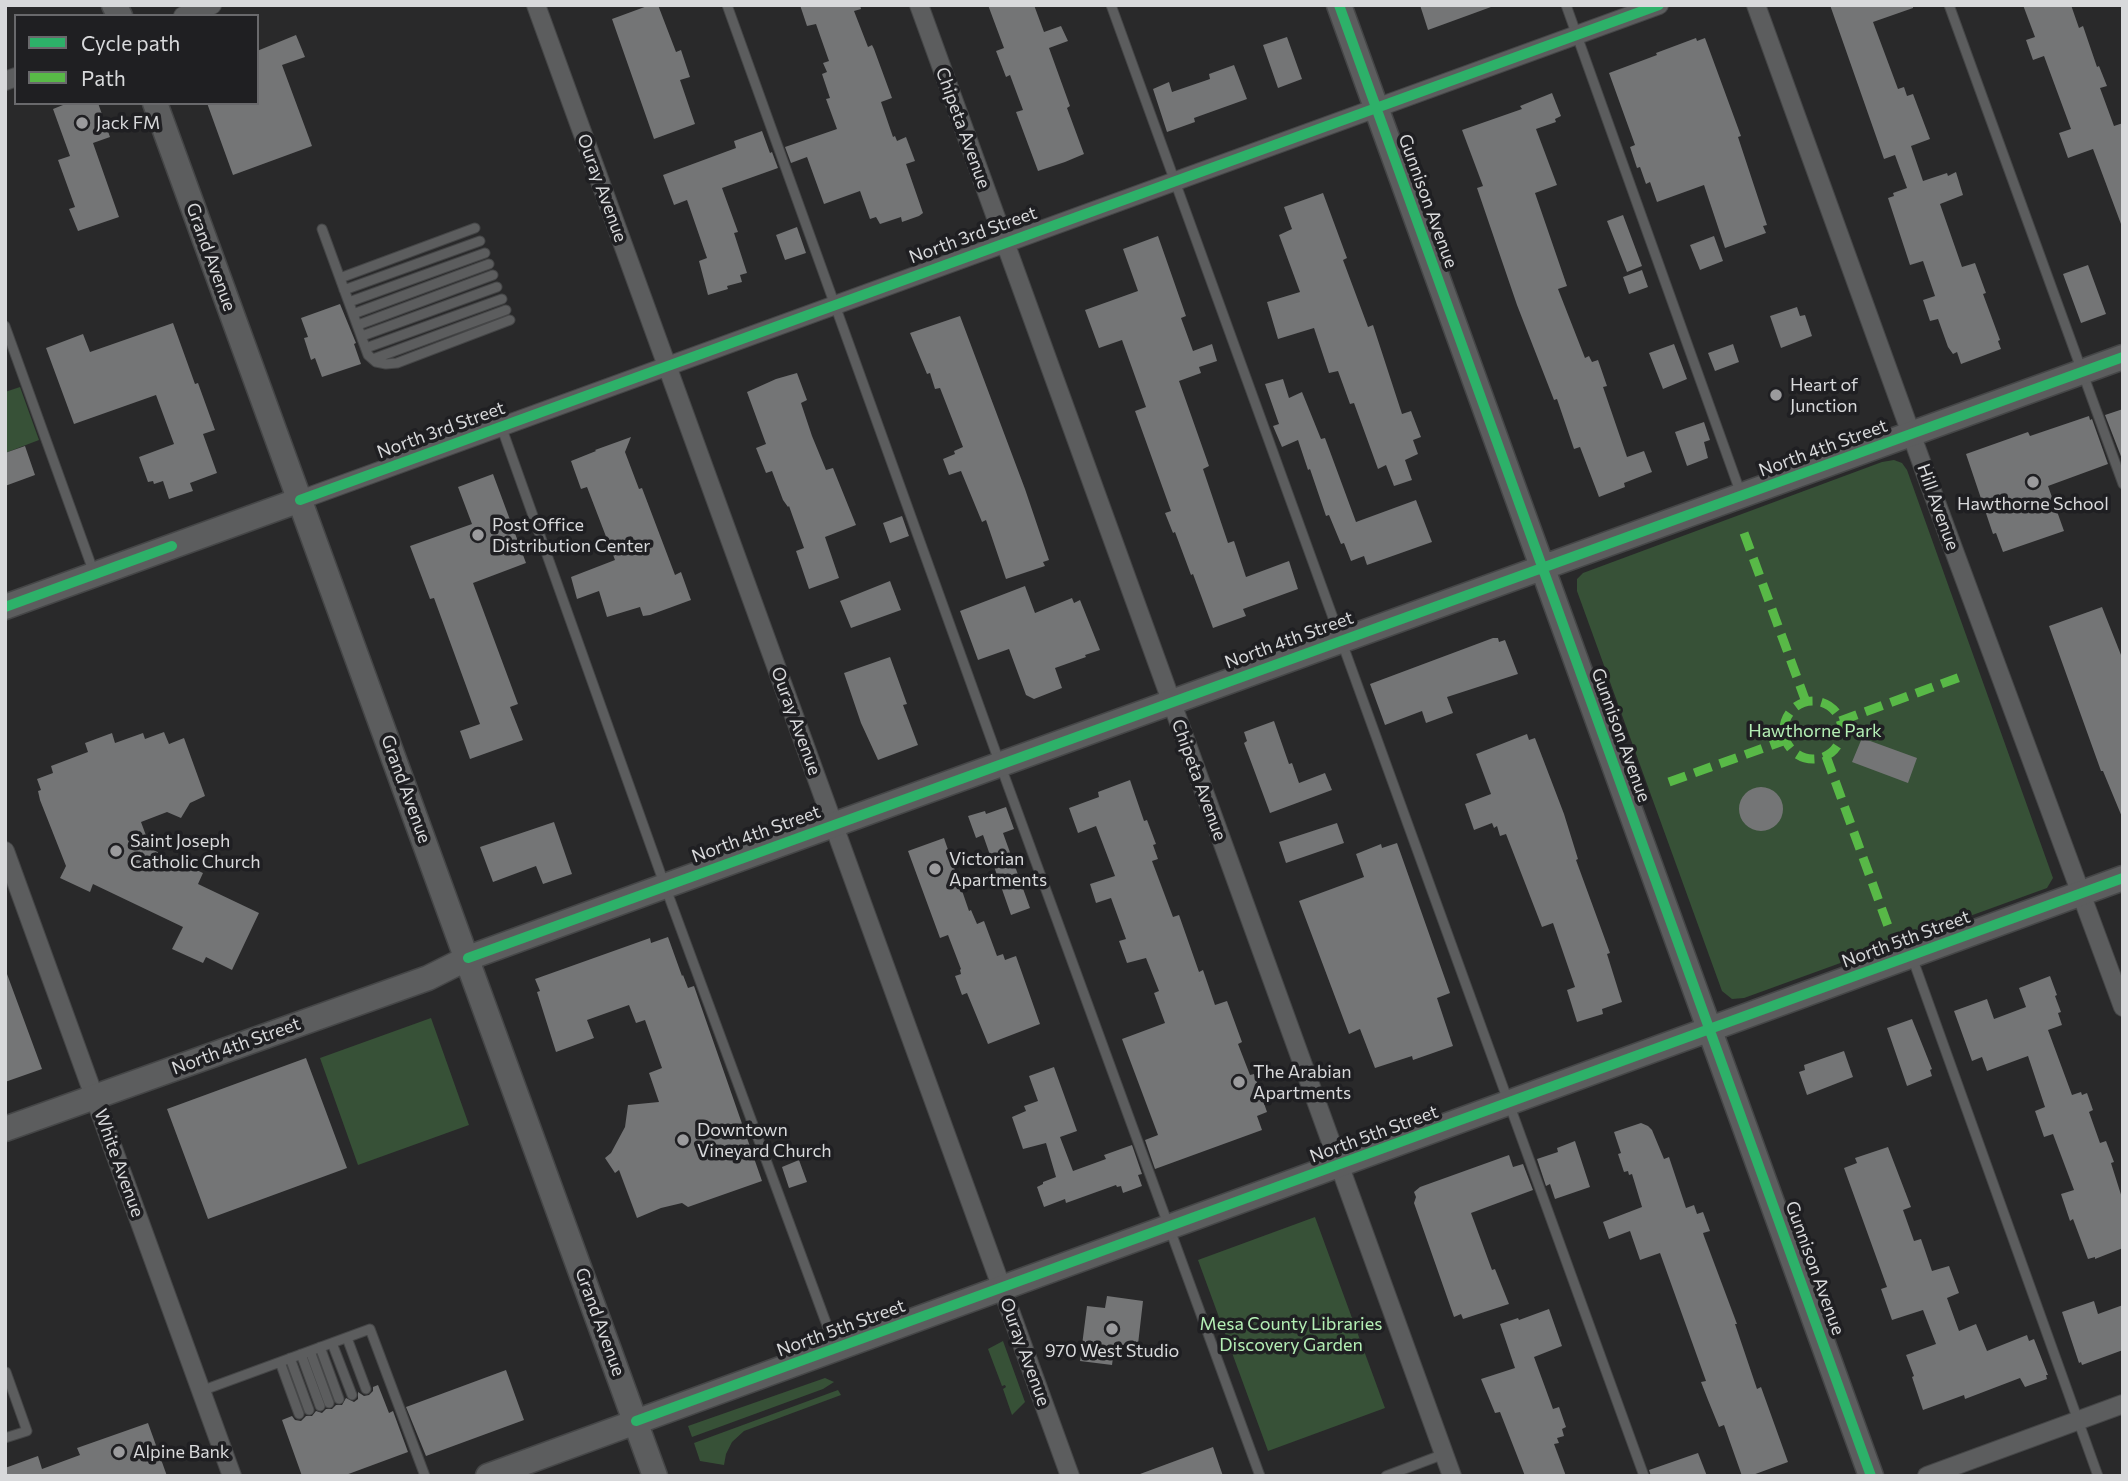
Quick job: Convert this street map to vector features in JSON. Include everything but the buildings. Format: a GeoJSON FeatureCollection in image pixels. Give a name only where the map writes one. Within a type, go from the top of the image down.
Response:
{"type":"FeatureCollection","features":[{"type":"Feature","properties":{"kind":"street"},"geometry":{"type":"LineString","coordinates":[[188,14],[212,5]]}},
{"type":"Feature","properties":{"kind":"street","name":"Ouray Avenue"},"geometry":{"type":"LineString","coordinates":[[536,5],[1070,1476]]}},
{"type":"Feature","properties":{"kind":"street","name":"Chipeta Avenue"},"geometry":{"type":"LineString","coordinates":[[919,5],[1452,1476]]}},
{"type":"Feature","properties":{"kind":"street","name":"Gunnison Avenue"},"geometry":{"type":"LineString","coordinates":[[1339,5],[1871,1476]]}},
{"type":"Feature","properties":{"kind":"street","name":"North 3rd Street"},"geometry":{"type":"LineString","coordinates":[[5,607],[1659,5]]}},
{"type":"Feature","properties":{"kind":"street","name":"Hill Avenue"},"geometry":{"type":"LineString","coordinates":[[1756,5],[2123,1007]]}},
{"type":"Feature","properties":{"kind":"street","name":"Grand Avenue"},"geometry":{"type":"LineString","coordinates":[[156,105],[655,1476]]}},
{"type":"Feature","properties":{"kind":"street","name":"North 4th Street"},"geometry":{"type":"LineString","coordinates":[[5,1129],[428,978],[468,958],[1171,701],[1912,435],[2123,356]]}},
{"type":"Feature","properties":{"kind":"street","name":"White Avenue"},"geometry":{"type":"LineString","coordinates":[[5,851],[232,1476]]}},
{"type":"Feature","properties":{"kind":"street","name":"North 5th Street"},"geometry":{"type":"LineString","coordinates":[[488,1476],[2123,878]]}},
{"type":"Feature","properties":{"kind":"street"},"geometry":{"type":"LineString","coordinates":[[1927,1476],[2123,1404]]}},
{"type":"Feature","properties":{"kind":"lane"},"geometry":{"type":"LineString","coordinates":[[727,5],[1260,1476]]}},
{"type":"Feature","properties":{"kind":"lane"},"geometry":{"type":"LineString","coordinates":[[1111,5],[1644,1476]]}},
{"type":"Feature","properties":{"kind":"lane"},"geometry":{"type":"LineString","coordinates":[[1566,5],[1742,496]]}},
{"type":"Feature","properties":{"kind":"lane"},"geometry":{"type":"LineString","coordinates":[[1949,5],[2123,484]]}},
{"type":"Feature","properties":{"kind":"lane"},"geometry":{"type":"LineString","coordinates":[[340,278],[475,228]]}},
{"type":"Feature","properties":{"kind":"lane"},"geometry":{"type":"LineString","coordinates":[[322,229],[366,348],[376,362],[397,363],[510,320]]}},
{"type":"Feature","properties":{"kind":"lane"},"geometry":{"type":"LineString","coordinates":[[344,290],[480,241]]}},
{"type":"Feature","properties":{"kind":"lane"},"geometry":{"type":"LineString","coordinates":[[349,302],[485,253]]}},
{"type":"Feature","properties":{"kind":"lane"},"geometry":{"type":"LineString","coordinates":[[353,314],[489,264]]}},
{"type":"Feature","properties":{"kind":"lane"},"geometry":{"type":"LineString","coordinates":[[358,325],[493,275]]}},
{"type":"Feature","properties":{"kind":"lane"},"geometry":{"type":"LineString","coordinates":[[362,337],[498,287]]}},
{"type":"Feature","properties":{"kind":"lane"},"geometry":{"type":"LineString","coordinates":[[366,348],[502,299]]}},
{"type":"Feature","properties":{"kind":"lane"},"geometry":{"type":"LineString","coordinates":[[373,359],[506,310]]}},
{"type":"Feature","properties":{"kind":"lane"},"geometry":{"type":"LineString","coordinates":[[5,326],[95,574]]}},
{"type":"Feature","properties":{"kind":"lane"},"geometry":{"type":"LineString","coordinates":[[501,426],[665,886],[836,1349]]}},
{"type":"Feature","properties":{"kind":"lane"},"geometry":{"type":"LineString","coordinates":[[1911,956],[2098,1476]]}},
{"type":"Feature","properties":{"kind":"lane"},"geometry":{"type":"LineString","coordinates":[[201,1391],[370,1329],[425,1476]]}},
{"type":"Feature","properties":{"kind":"lane"},"geometry":{"type":"LineString","coordinates":[[346,1338],[366,1390]]}},
{"type":"Feature","properties":{"kind":"lane"},"geometry":{"type":"LineString","coordinates":[[332,1343],[352,1395]]}},
{"type":"Feature","properties":{"kind":"lane"},"geometry":{"type":"LineString","coordinates":[[320,1347],[339,1399]]}},
{"type":"Feature","properties":{"kind":"lane"},"geometry":{"type":"LineString","coordinates":[[305,1353],[325,1404]]}},
{"type":"Feature","properties":{"kind":"lane"},"geometry":{"type":"LineString","coordinates":[[290,1358],[309,1410]]}},
{"type":"Feature","properties":{"kind":"lane"},"geometry":{"type":"LineString","coordinates":[[279,1362],[299,1414]]}},
{"type":"Feature","properties":{"kind":"lane"},"geometry":{"type":"LineString","coordinates":[[5,1438],[27,1431],[6,1372]]}},
{"type":"Feature","properties":{"kind":"lane"},"geometry":{"type":"LineString","coordinates":[[390,1415],[401,1411]]}},
{"type":"Feature","properties":{"kind":"lane"},"geometry":{"type":"LineString","coordinates":[[1386,1476],[1444,1454]]}},
{"type":"Feature","properties":{"kind":"green space"},"geometry":{"type":"Polygon","coordinates":[[[20,387],[39,440],[5,453],[5,392],[20,387]]]}},
{"type":"Feature","properties":{"kind":"green space","name":"Hawthorne Park"},"geometry":{"type":"Polygon","coordinates":[[[1894,460],[1902,463],[1907,470],[2053,878],[2047,888],[1744,998],[1732,999],[1722,991],[1577,591],[1577,579],[1583,573],[1882,462],[1894,460]]]}},
{"type":"Feature","properties":{"kind":"green space"},"geometry":{"type":"Polygon","coordinates":[[[431,1018],[469,1125],[358,1165],[320,1058],[431,1018]]]}},
{"type":"Feature","properties":{"kind":"green space","name":"Mesa County Libraries Discovery Garden"},"geometry":{"type":"Polygon","coordinates":[[[1315,1217],[1385,1408],[1268,1451],[1198,1260],[1315,1217]]]}},
{"type":"Feature","properties":{"kind":"green space"},"geometry":{"type":"Polygon","coordinates":[[[1003,1341],[1025,1402],[1012,1415],[1003,1389],[1006,1387],[1002,1386],[988,1349],[1003,1341]]]}},
{"type":"Feature","properties":{"kind":"green space"},"geometry":{"type":"Polygon","coordinates":[[[825,1378],[834,1382],[823,1389],[692,1437],[688,1426],[825,1378]]]}},
{"type":"Feature","properties":{"kind":"green space"},"geometry":{"type":"Polygon","coordinates":[[[838,1390],[841,1395],[744,1431],[732,1442],[724,1465],[700,1461],[694,1443],[838,1390]]]}},
{"type":"Feature","properties":{"kind":"marked path"},"geometry":{"type":"LineString","coordinates":[[1744,533],[1806,702]]}},
{"type":"Feature","properties":{"kind":"marked path"},"geometry":{"type":"LineString","coordinates":[[1840,721],[1963,676]]}},
{"type":"Feature","properties":{"kind":"marked path"},"geometry":{"type":"LineString","coordinates":[[1813,701],[1829,706],[1837,714],[1842,730],[1837,746],[1829,754],[1813,759],[1797,754],[1789,746],[1784,730],[1789,714],[1797,706],[1813,701]]}},
{"type":"Feature","properties":{"kind":"marked path"},"geometry":{"type":"LineString","coordinates":[[1669,782],[1786,740]]}},
{"type":"Feature","properties":{"kind":"marked path"},"geometry":{"type":"LineString","coordinates":[[1826,756],[1888,926]]}},
{"type":"Feature","properties":{"kind":"cycle path"},"geometry":{"type":"LineString","coordinates":[[1339,5],[1871,1476]]}},
{"type":"Feature","properties":{"kind":"cycle path"},"geometry":{"type":"LineString","coordinates":[[300,500],[1659,5]]}},
{"type":"Feature","properties":{"kind":"cycle path"},"geometry":{"type":"LineString","coordinates":[[468,958],[2123,357]]}},
{"type":"Feature","properties":{"kind":"cycle path"},"geometry":{"type":"LineString","coordinates":[[5,607],[172,546]]}},
{"type":"Feature","properties":{"kind":"cycle path"},"geometry":{"type":"LineString","coordinates":[[636,1421],[2123,878]]}},
{"type":"Feature","properties":{"kind":"place","name":"Jack FM"},"geometry":{"type":"Point","coordinates":[82,123]}},
{"type":"Feature","properties":{"kind":"place","name":"Heart of Junction"},"geometry":{"type":"Point","coordinates":[1776,395]}},
{"type":"Feature","properties":{"kind":"place","name":"Hawthorne School"},"geometry":{"type":"Point","coordinates":[2033,482]}},
{"type":"Feature","properties":{"kind":"place","name":"Post Office Distribution Center"},"geometry":{"type":"Point","coordinates":[478,535]}},
{"type":"Feature","properties":{"kind":"place","name":"Saint Joseph Catholic Church"},"geometry":{"type":"Point","coordinates":[116,851]}},
{"type":"Feature","properties":{"kind":"place","name":"Victorian Apartments"},"geometry":{"type":"Point","coordinates":[935,869]}},
{"type":"Feature","properties":{"kind":"place","name":"The Arabian Apartments"},"geometry":{"type":"Point","coordinates":[1239,1082]}},
{"type":"Feature","properties":{"kind":"place","name":"Downtown Vineyard Church"},"geometry":{"type":"Point","coordinates":[683,1140]}},
{"type":"Feature","properties":{"kind":"place","name":"970 West Studio"},"geometry":{"type":"Point","coordinates":[1112,1329]}},
{"type":"Feature","properties":{"kind":"place","name":"Alpine Bank"},"geometry":{"type":"Point","coordinates":[119,1452]}}]}
